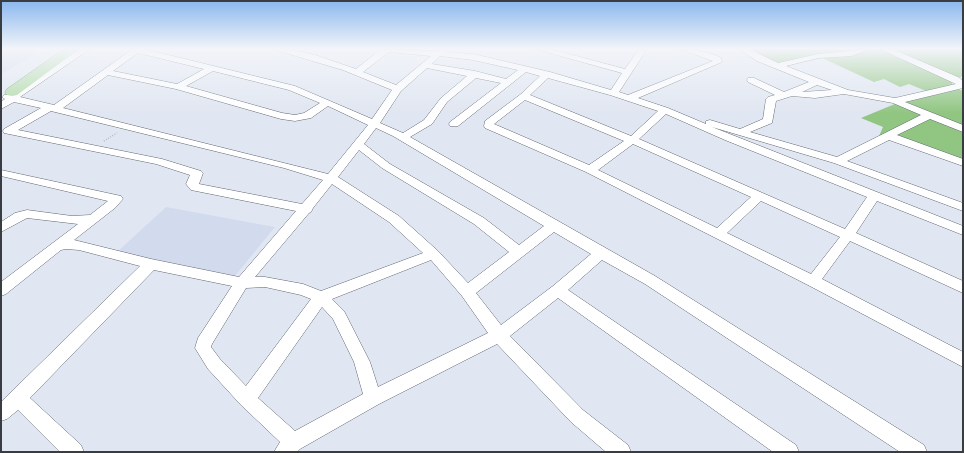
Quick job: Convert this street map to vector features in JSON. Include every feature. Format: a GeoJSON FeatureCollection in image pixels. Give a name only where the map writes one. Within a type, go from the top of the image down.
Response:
{"type":"FeatureCollection","features":[{"type":"Feature","properties":{"kind":"main road"},"geometry":{"type":"LineString","coordinates":[[4,96],[36,70]]}},
{"type":"Feature","properties":{"kind":"main road"},"geometry":{"type":"LineString","coordinates":[[4,96],[42,70]]}},
{"type":"Feature","properties":{"kind":"street"},"geometry":{"type":"LineString","coordinates":[[4,96],[49,70]]}},
{"type":"Feature","properties":{"kind":"street"},"geometry":{"type":"LineString","coordinates":[[108,70],[53,108],[8,131],[158,161],[198,173],[192,184],[195,187],[307,208]]}},
{"type":"Feature","properties":{"kind":"street"},"geometry":{"type":"LineString","coordinates":[[178,87],[209,70]]}},
{"type":"Feature","properties":{"kind":"street"},"geometry":{"type":"LineString","coordinates":[[222,70],[286,86],[311,95],[326,103],[375,123],[650,280],[917,452]]}},
{"type":"Feature","properties":{"kind":"street"},"geometry":{"type":"LineString","coordinates":[[352,70],[397,89]]}},
{"type":"Feature","properties":{"kind":"street"},"geometry":{"type":"LineString","coordinates":[[419,70],[397,89],[375,123],[307,208],[242,283],[204,343],[203,348],[214,364],[289,447],[373,398],[499,335],[558,290],[601,253]]}},
{"type":"Feature","properties":{"kind":"street"},"geometry":{"type":"LineString","coordinates":[[454,70],[508,82]]}},
{"type":"Feature","properties":{"kind":"street"},"geometry":{"type":"LineString","coordinates":[[454,124],[522,70]]}},
{"type":"Feature","properties":{"kind":"street"},"geometry":{"type":"LineString","coordinates":[[533,70],[613,93],[664,110],[792,164],[875,195],[963,231]]}},
{"type":"Feature","properties":{"kind":"street"},"geometry":{"type":"LineString","coordinates":[[613,93],[628,72],[621,70]]}},
{"type":"Feature","properties":{"kind":"street"},"geometry":{"type":"LineString","coordinates":[[629,98],[698,70]]}},
{"type":"Feature","properties":{"kind":"street"},"geometry":{"type":"LineString","coordinates":[[787,70],[846,92],[895,101],[963,129]]}},
{"type":"Feature","properties":{"kind":"street"},"geometry":{"type":"LineString","coordinates":[[935,70],[961,81]]}},
{"type":"Feature","properties":{"kind":"street"},"geometry":{"type":"LineString","coordinates":[[106,72],[178,87],[281,116],[295,118],[307,116],[326,103]]}},
{"type":"Feature","properties":{"kind":"street"},"geometry":{"type":"LineString","coordinates":[[402,138],[428,122],[444,100],[475,74]]}},
{"type":"Feature","properties":{"kind":"street"},"geometry":{"type":"LineString","coordinates":[[547,74],[524,96],[493,119],[489,123],[489,126],[590,170],[813,281],[963,360]]}},
{"type":"Feature","properties":{"kind":"street"},"geometry":{"type":"LineString","coordinates":[[750,80],[786,94],[815,95],[846,92]]}},
{"type":"Feature","properties":{"kind":"street"},"geometry":{"type":"LineString","coordinates":[[895,101],[961,81]]}},
{"type":"Feature","properties":{"kind":"street"},"geometry":{"type":"LineString","coordinates":[[743,131],[768,121],[772,99],[817,82]]}},
{"type":"Feature","properties":{"kind":"street"},"geometry":{"type":"LineString","coordinates":[[4,96],[331,178],[394,219],[433,254],[467,292],[499,335],[538,377],[577,416],[621,452]]}},
{"type":"Feature","properties":{"kind":"street"},"geometry":{"type":"LineString","coordinates":[[524,96],[632,140],[848,234],[963,287]]}},
{"type":"Feature","properties":{"kind":"street"},"geometry":{"type":"LineString","coordinates":[[590,170],[632,140],[664,110]]}},
{"type":"Feature","properties":{"kind":"street"},"geometry":{"type":"LineString","coordinates":[[838,161],[930,115]]}},
{"type":"Feature","properties":{"kind":"street"},"geometry":{"type":"LineString","coordinates":[[680,117],[743,131],[838,161],[963,207]]}},
{"type":"Feature","properties":{"kind":"street"},"geometry":{"type":"LineString","coordinates":[[889,136],[963,163]]}},
{"type":"Feature","properties":{"kind":"street"},"geometry":{"type":"LineString","coordinates":[[357,144],[386,166],[479,221],[518,252]]}},
{"type":"Feature","properties":{"kind":"street"},"geometry":{"type":"LineString","coordinates":[[1,173],[117,199],[94,219],[1,290]]}},
{"type":"Feature","properties":{"kind":"street"},"geometry":{"type":"LineString","coordinates":[[813,281],[875,195]]}},
{"type":"Feature","properties":{"kind":"street"},"geometry":{"type":"LineString","coordinates":[[718,234],[759,196]]}},
{"type":"Feature","properties":{"kind":"street"},"geometry":{"type":"LineString","coordinates":[[1,228],[19,216],[27,214],[72,220],[94,219]]}},
{"type":"Feature","properties":{"kind":"street"},"geometry":{"type":"LineString","coordinates":[[467,292],[554,226]]}},
{"type":"Feature","properties":{"kind":"street"},"geometry":{"type":"LineString","coordinates":[[57,246],[73,244],[151,264],[242,283],[265,282],[286,285],[321,297],[339,314],[362,362],[373,398]]}},
{"type":"Feature","properties":{"kind":"street"},"geometry":{"type":"LineString","coordinates":[[247,399],[321,297],[433,254]]}},
{"type":"Feature","properties":{"kind":"street"},"geometry":{"type":"LineString","coordinates":[[1,413],[18,398],[151,264]]}},
{"type":"Feature","properties":{"kind":"street"},"geometry":{"type":"LineString","coordinates":[[558,290],[789,452]]}},
{"type":"Feature","properties":{"kind":"street"},"geometry":{"type":"LineString","coordinates":[[18,398],[74,452]]}},
{"type":"Feature","properties":{"kind":"path"},"geometry":{"type":"LineString","coordinates":[[93,148],[127,127]]}},
{"type":"Feature","properties":{"kind":"shaded area"},"geometry":{"type":"Polygon","coordinates":[[[1,70],[8,70],[1,74],[1,70]]]}},
{"type":"Feature","properties":{"kind":"shaded area"},"geometry":{"type":"Polygon","coordinates":[[[166,207],[275,227],[235,276],[117,252],[166,207]]]}},
{"type":"Feature","properties":{"kind":"green space"},"geometry":{"type":"Polygon","coordinates":[[[848,70],[963,70],[963,76],[951,81],[954,87],[963,91],[963,163],[879,136],[883,127],[861,118],[926,91],[909,84],[900,87],[884,79],[874,82],[848,70]]]}}]}
